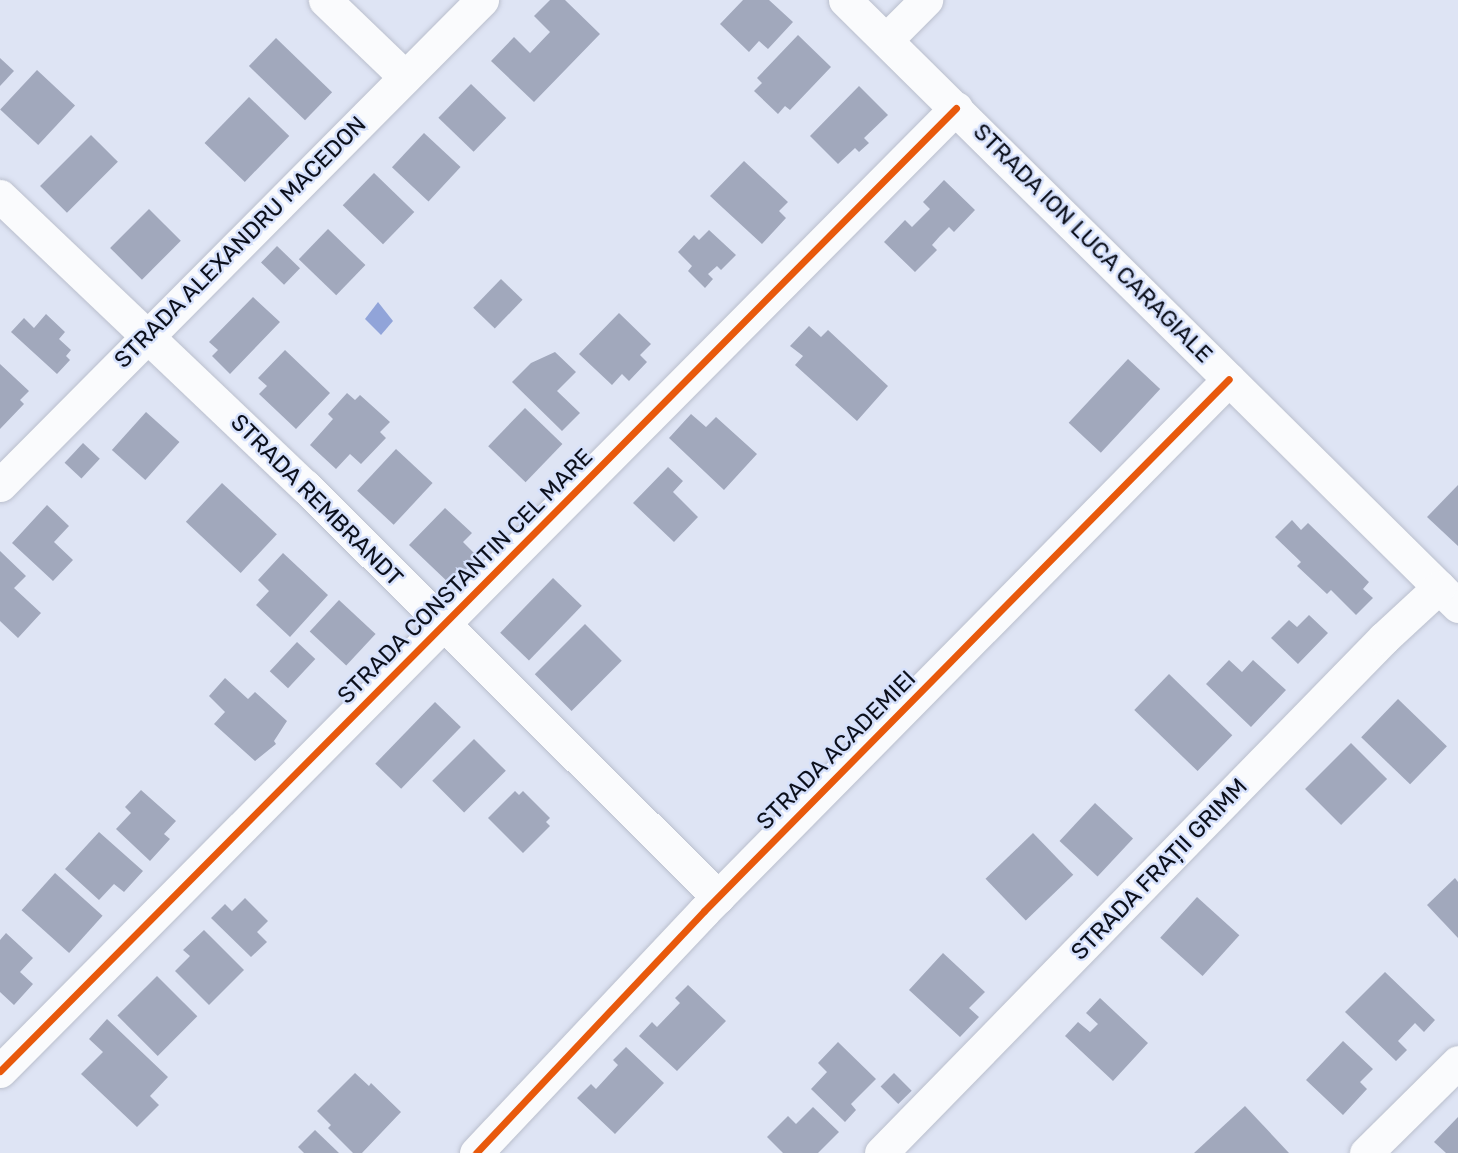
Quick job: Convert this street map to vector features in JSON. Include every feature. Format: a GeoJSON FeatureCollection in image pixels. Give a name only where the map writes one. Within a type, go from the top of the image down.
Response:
{"type":"FeatureCollection","features":[{"type":"Feature","properties":{"kind":"street"},"geometry":{"type":"LineString","coordinates":[[325,0],[405,77]]}},
{"type":"Feature","properties":{"kind":"street","name":"STRADA ALEXANDRU MACEDON"},"geometry":{"type":"LineString","coordinates":[[0,485],[147,334],[482,0]]}},
{"type":"Feature","properties":{"kind":"street","name":"STRADA ION LUCA CARAGIALE"},"geometry":{"type":"LineString","coordinates":[[845,0],[1448,597]]}},
{"type":"Feature","properties":{"kind":"street"},"geometry":{"type":"LineString","coordinates":[[886,40],[926,0]]}},
{"type":"Feature","properties":{"kind":"street","name":"STRADA CONSTANTIN CEL MARE"},"geometry":{"type":"LineString","coordinates":[[0,1071],[956,108]]}},
{"type":"Feature","properties":{"kind":"street","name":"STRADA REMBRANDT"},"geometry":{"type":"LineString","coordinates":[[0,196],[147,334],[718,897]]}},
{"type":"Feature","properties":{"kind":"street","name":"STRADA ACADEMIEI"},"geometry":{"type":"LineString","coordinates":[[476,1153],[718,897],[1229,379]]}},
{"type":"Feature","properties":{"kind":"street","name":"STRADA FRAȚII GRIMM"},"geometry":{"type":"LineString","coordinates":[[881,1153],[1384,638],[1448,597]]}},
{"type":"Feature","properties":{"kind":"street"},"geometry":{"type":"LineString","coordinates":[[1366,1153],[1458,1062]]}},
{"type":"Feature","properties":{"kind":"water"},"geometry":{"type":"Polygon","coordinates":[[[378,302],[393,321],[381,335],[365,319],[378,302]]]}},
{"type":"Feature","properties":{"kind":"building"},"geometry":{"type":"Polygon","coordinates":[[[550,0],[565,0],[600,34],[534,102],[491,61],[514,37],[530,53],[550,32],[534,16],[550,0]]]}},
{"type":"Feature","properties":{"kind":"building"},"geometry":{"type":"Polygon","coordinates":[[[743,0],[769,0],[793,22],[768,49],[759,41],[749,52],[720,24],[743,0]]]}},
{"type":"Feature","properties":{"kind":"building"},"geometry":{"type":"Polygon","coordinates":[[[798,35],[831,67],[790,110],[785,106],[778,114],[754,91],[762,83],[757,78],[798,35]]]}},
{"type":"Feature","properties":{"kind":"building"},"geometry":{"type":"Polygon","coordinates":[[[276,38],[332,92],[305,120],[249,66],[276,38]]]}},
{"type":"Feature","properties":{"kind":"building"},"geometry":{"type":"Polygon","coordinates":[[[0,58],[14,71],[0,86],[0,58]]]}},
{"type":"Feature","properties":{"kind":"building"},"geometry":{"type":"Polygon","coordinates":[[[37,70],[75,105],[38,145],[0,109],[37,70]]]}},
{"type":"Feature","properties":{"kind":"building"},"geometry":{"type":"Polygon","coordinates":[[[471,84],[506,118],[474,152],[438,118],[471,84]]]}},
{"type":"Feature","properties":{"kind":"building"},"geometry":{"type":"Polygon","coordinates":[[[859,86],[888,115],[864,138],[869,143],[859,152],[855,148],[838,164],[810,136],[859,86]]]}},
{"type":"Feature","properties":{"kind":"building"},"geometry":{"type":"Polygon","coordinates":[[[249,97],[289,136],[245,182],[205,143],[249,97]]]}},
{"type":"Feature","properties":{"kind":"building"},"geometry":{"type":"Polygon","coordinates":[[[424,133],[461,167],[429,201],[392,167],[424,133]]]}},
{"type":"Feature","properties":{"kind":"building"},"geometry":{"type":"Polygon","coordinates":[[[91,135],[118,162],[67,213],[40,186],[91,135]]]}},
{"type":"Feature","properties":{"kind":"building"},"geometry":{"type":"Polygon","coordinates":[[[744,161],[788,202],[779,211],[786,218],[762,244],[710,196],[744,161]]]}},
{"type":"Feature","properties":{"kind":"building"},"geometry":{"type":"Polygon","coordinates":[[[374,173],[414,212],[383,244],[343,205],[374,173]]]}},
{"type":"Feature","properties":{"kind":"building"},"geometry":{"type":"Polygon","coordinates":[[[944,180],[975,210],[954,232],[949,227],[940,236],[932,245],[937,250],[915,272],[884,242],[905,220],[912,227],[930,209],[923,202],[944,180]]]}},
{"type":"Feature","properties":{"kind":"building"},"geometry":{"type":"Polygon","coordinates":[[[149,209],[181,241],[142,280],[110,248],[149,209]]]}},
{"type":"Feature","properties":{"kind":"building"},"geometry":{"type":"Polygon","coordinates":[[[328,229],[365,265],[336,295],[299,259],[328,229]]]}},
{"type":"Feature","properties":{"kind":"building"},"geometry":{"type":"Polygon","coordinates":[[[709,230],[736,255],[721,270],[717,266],[708,274],[713,279],[705,288],[688,271],[692,266],[678,252],[694,235],[699,240],[709,230]]]}},
{"type":"Feature","properties":{"kind":"building"},"geometry":{"type":"Polygon","coordinates":[[[277,246],[300,268],[284,285],[261,263],[277,246]]]}},
{"type":"Feature","properties":{"kind":"building"},"geometry":{"type":"Polygon","coordinates":[[[501,279],[523,300],[495,329],[473,308],[501,279]]]}},
{"type":"Feature","properties":{"kind":"building"},"geometry":{"type":"Polygon","coordinates":[[[253,297],[280,322],[230,374],[212,356],[218,350],[209,342],[253,297]]]}},
{"type":"Feature","properties":{"kind":"building"},"geometry":{"type":"Polygon","coordinates":[[[619,313],[651,344],[640,355],[647,362],[629,381],[622,374],[612,385],[579,354],[619,313]]]}},
{"type":"Feature","properties":{"kind":"building"},"geometry":{"type":"Polygon","coordinates":[[[46,314],[65,332],[59,339],[71,350],[66,356],[70,360],[57,374],[11,332],[24,318],[34,328],[46,314]]]}},
{"type":"Feature","properties":{"kind":"building"},"geometry":{"type":"Polygon","coordinates":[[[809,326],[821,337],[828,330],[888,386],[857,421],[795,365],[803,356],[790,346],[809,326]]]}},
{"type":"Feature","properties":{"kind":"building"},"geometry":{"type":"Polygon","coordinates":[[[285,350],[330,393],[296,429],[259,394],[267,386],[258,378],[285,350]]]}},
{"type":"Feature","properties":{"kind":"building"},"geometry":{"type":"Polygon","coordinates":[[[555,352],[576,372],[557,391],[580,413],[562,431],[512,382],[531,363],[555,352]]]}},
{"type":"Feature","properties":{"kind":"building"},"geometry":{"type":"Polygon","coordinates":[[[1128,359],[1160,389],[1101,453],[1069,423],[1128,359]]]}},
{"type":"Feature","properties":{"kind":"building"},"geometry":{"type":"Polygon","coordinates":[[[0,364],[29,391],[20,400],[24,404],[0,429],[0,364]]]}},
{"type":"Feature","properties":{"kind":"building"},"geometry":{"type":"Polygon","coordinates":[[[347,393],[355,400],[360,395],[390,422],[380,432],[386,438],[361,464],[350,454],[336,469],[310,445],[333,419],[328,414],[347,393]]]}},
{"type":"Feature","properties":{"kind":"building"},"geometry":{"type":"Polygon","coordinates":[[[525,408],[562,444],[526,482],[488,446],[525,408]]]}},
{"type":"Feature","properties":{"kind":"building"},"geometry":{"type":"Polygon","coordinates":[[[146,412],[179,442],[145,480],[112,450],[146,412]]]}},
{"type":"Feature","properties":{"kind":"building"},"geometry":{"type":"Polygon","coordinates":[[[691,414],[706,427],[716,417],[757,454],[724,490],[669,438],[691,414]]]}},
{"type":"Feature","properties":{"kind":"building"},"geometry":{"type":"Polygon","coordinates":[[[83,443],[100,459],[81,478],[65,463],[83,443]]]}},
{"type":"Feature","properties":{"kind":"building"},"geometry":{"type":"Polygon","coordinates":[[[396,449],[433,483],[394,525],[357,491],[396,449]]]}},
{"type":"Feature","properties":{"kind":"building"},"geometry":{"type":"Polygon","coordinates":[[[668,467],[683,481],[673,492],[698,517],[674,542],[633,503],[668,467]]]}},
{"type":"Feature","properties":{"kind":"building"},"geometry":{"type":"Polygon","coordinates":[[[222,483],[277,534],[241,573],[186,522],[222,483]]]}},
{"type":"Feature","properties":{"kind":"building"},"geometry":{"type":"Polygon","coordinates":[[[1458,485],[1458,546],[1427,517],[1458,485]]]}},
{"type":"Feature","properties":{"kind":"building"},"geometry":{"type":"Polygon","coordinates":[[[47,505],[69,526],[54,542],[73,560],[53,581],[12,543],[47,505]]]}},
{"type":"Feature","properties":{"kind":"building"},"geometry":{"type":"Polygon","coordinates":[[[445,508],[472,533],[463,542],[478,557],[451,585],[409,545],[445,508]]]}},
{"type":"Feature","properties":{"kind":"building"},"geometry":{"type":"Polygon","coordinates":[[[1292,520],[1301,530],[1308,523],[1369,582],[1363,589],[1373,598],[1356,615],[1331,590],[1327,594],[1297,566],[1301,562],[1275,537],[1292,520]]]}},
{"type":"Feature","properties":{"kind":"building"},"geometry":{"type":"Polygon","coordinates":[[[0,551],[26,576],[14,588],[41,613],[18,638],[0,621],[0,551]]]}},
{"type":"Feature","properties":{"kind":"building"},"geometry":{"type":"Polygon","coordinates":[[[283,553],[328,595],[290,637],[256,605],[269,591],[258,580],[283,553]]]}},
{"type":"Feature","properties":{"kind":"building"},"geometry":{"type":"Polygon","coordinates":[[[553,578],[582,606],[529,660],[500,633],[553,578]]]}},
{"type":"Feature","properties":{"kind":"building"},"geometry":{"type":"Polygon","coordinates":[[[339,600],[376,634],[346,666],[310,631],[339,600]]]}},
{"type":"Feature","properties":{"kind":"building"},"geometry":{"type":"Polygon","coordinates":[[[1309,615],[1328,633],[1298,664],[1271,638],[1289,620],[1297,627],[1309,615]]]}},
{"type":"Feature","properties":{"kind":"building"},"geometry":{"type":"Polygon","coordinates":[[[585,624],[622,661],[572,711],[535,674],[585,624]]]}},
{"type":"Feature","properties":{"kind":"building"},"geometry":{"type":"Polygon","coordinates":[[[297,642],[315,659],[288,688],[270,671],[297,642]]]}},
{"type":"Feature","properties":{"kind":"building"},"geometry":{"type":"Polygon","coordinates":[[[1229,660],[1242,672],[1253,660],[1286,690],[1251,727],[1206,684],[1229,660]]]}},
{"type":"Feature","properties":{"kind":"building"},"geometry":{"type":"Polygon","coordinates":[[[1169,674],[1232,735],[1198,771],[1134,710],[1169,674]]]}},
{"type":"Feature","properties":{"kind":"building"},"geometry":{"type":"Polygon","coordinates":[[[225,678],[248,699],[255,692],[287,721],[274,741],[276,744],[255,761],[214,724],[225,712],[209,696],[225,678]]]}},
{"type":"Feature","properties":{"kind":"building"},"geometry":{"type":"Polygon","coordinates":[[[1398,699],[1447,746],[1410,784],[1361,737],[1398,699]]]}},
{"type":"Feature","properties":{"kind":"building"},"geometry":{"type":"Polygon","coordinates":[[[435,702],[461,727],[401,789],[375,764],[435,702]]]}},
{"type":"Feature","properties":{"kind":"building"},"geometry":{"type":"Polygon","coordinates":[[[474,739],[506,771],[464,813],[432,781],[474,739]]]}},
{"type":"Feature","properties":{"kind":"building"},"geometry":{"type":"Polygon","coordinates":[[[1351,743],[1387,779],[1341,825],[1305,789],[1351,743]]]}},
{"type":"Feature","properties":{"kind":"building"},"geometry":{"type":"Polygon","coordinates":[[[141,790],[176,821],[164,834],[170,839],[150,861],[116,829],[131,813],[125,807],[141,790]]]}},
{"type":"Feature","properties":{"kind":"building"},"geometry":{"type":"Polygon","coordinates":[[[515,791],[519,795],[523,791],[550,818],[546,822],[550,826],[523,853],[488,818],[515,791]]]}},
{"type":"Feature","properties":{"kind":"building"},"geometry":{"type":"Polygon","coordinates":[[[1095,803],[1133,838],[1098,876],[1060,841],[1095,803]]]}},
{"type":"Feature","properties":{"kind":"building"},"geometry":{"type":"Polygon","coordinates":[[[99,832],[143,871],[124,892],[114,884],[99,900],[65,869],[99,832]]]}},
{"type":"Feature","properties":{"kind":"building"},"geometry":{"type":"Polygon","coordinates":[[[1033,833],[1073,875],[1026,921],[986,879],[1033,833]]]}},
{"type":"Feature","properties":{"kind":"building"},"geometry":{"type":"Polygon","coordinates":[[[55,873],[103,916],[69,953],[22,910],[55,873]]]}},
{"type":"Feature","properties":{"kind":"building"},"geometry":{"type":"Polygon","coordinates":[[[1455,878],[1458,882],[1458,938],[1427,905],[1455,878]]]}},
{"type":"Feature","properties":{"kind":"building"},"geometry":{"type":"Polygon","coordinates":[[[1197,897],[1239,935],[1203,976],[1160,938],[1197,897]]]}},
{"type":"Feature","properties":{"kind":"building"},"geometry":{"type":"Polygon","coordinates":[[[245,898],[268,921],[257,932],[267,942],[251,957],[211,918],[225,904],[232,911],[245,898]]]}},
{"type":"Feature","properties":{"kind":"building"},"geometry":{"type":"Polygon","coordinates":[[[204,930],[244,970],[209,1005],[175,971],[190,956],[183,950],[204,930]]]}},
{"type":"Feature","properties":{"kind":"building"},"geometry":{"type":"Polygon","coordinates":[[[6,933],[33,958],[20,972],[33,984],[14,1005],[0,992],[0,940],[6,933]]]}},
{"type":"Feature","properties":{"kind":"building"},"geometry":{"type":"Polygon","coordinates":[[[943,953],[985,992],[969,1008],[979,1017],[960,1037],[909,990],[943,953]]]}},
{"type":"Feature","properties":{"kind":"building"},"geometry":{"type":"Polygon","coordinates":[[[1385,972],[1435,1020],[1424,1032],[1415,1023],[1398,1041],[1407,1050],[1396,1061],[1345,1012],[1385,972]]]}},
{"type":"Feature","properties":{"kind":"building"},"geometry":{"type":"Polygon","coordinates":[[[157,976],[197,1016],[158,1056],[117,1016],[157,976]]]}},
{"type":"Feature","properties":{"kind":"building"},"geometry":{"type":"Polygon","coordinates":[[[688,985],[726,1021],[677,1071],[639,1036],[652,1022],[657,1027],[680,1003],[675,998],[688,985]]]}},
{"type":"Feature","properties":{"kind":"building"},"geometry":{"type":"Polygon","coordinates":[[[1100,998],[1148,1043],[1113,1081],[1065,1036],[1078,1022],[1090,1032],[1098,1024],[1086,1013],[1100,998]]]}},
{"type":"Feature","properties":{"kind":"building"},"geometry":{"type":"Polygon","coordinates":[[[107,1019],[168,1077],[150,1096],[159,1105],[137,1127],[81,1074],[103,1052],[89,1039],[107,1019]]]}},
{"type":"Feature","properties":{"kind":"building"},"geometry":{"type":"Polygon","coordinates":[[[1343,1041],[1373,1069],[1360,1082],[1367,1089],[1343,1115],[1306,1080],[1343,1041]]]}},
{"type":"Feature","properties":{"kind":"building"},"geometry":{"type":"Polygon","coordinates":[[[838,1042],[876,1079],[851,1104],[856,1110],[845,1122],[811,1089],[827,1072],[818,1063],[838,1042]]]}},
{"type":"Feature","properties":{"kind":"building"},"geometry":{"type":"Polygon","coordinates":[[[626,1047],[664,1083],[615,1134],[577,1098],[591,1084],[596,1089],[618,1065],[613,1060],[626,1047]]]}},
{"type":"Feature","properties":{"kind":"building"},"geometry":{"type":"Polygon","coordinates":[[[355,1073],[369,1086],[371,1083],[401,1112],[362,1153],[353,1153],[328,1128],[331,1125],[317,1111],[355,1073]]]}},
{"type":"Feature","properties":{"kind":"building"},"geometry":{"type":"Polygon","coordinates":[[[894,1073],[912,1091],[898,1104],[881,1086],[894,1073]]]}},
{"type":"Feature","properties":{"kind":"building"},"geometry":{"type":"Polygon","coordinates":[[[1245,1106],[1289,1153],[1194,1153],[1245,1106]]]}},
{"type":"Feature","properties":{"kind":"building"},"geometry":{"type":"Polygon","coordinates":[[[813,1107],[839,1132],[818,1153],[783,1153],[767,1137],[788,1116],[796,1124],[813,1107]]]}},
{"type":"Feature","properties":{"kind":"building"},"geometry":{"type":"Polygon","coordinates":[[[1458,1117],[1458,1153],[1446,1153],[1434,1142],[1458,1117]]]}},
{"type":"Feature","properties":{"kind":"building"},"geometry":{"type":"Polygon","coordinates":[[[315,1130],[339,1153],[304,1153],[298,1147],[315,1130]]]}},
{"type":"Feature","properties":{"kind":"cycle path"},"geometry":{"type":"LineString","coordinates":[[0,1071],[956,108]]}},
{"type":"Feature","properties":{"kind":"cycle path"},"geometry":{"type":"LineString","coordinates":[[476,1153],[704,911],[1229,379]]}}]}
